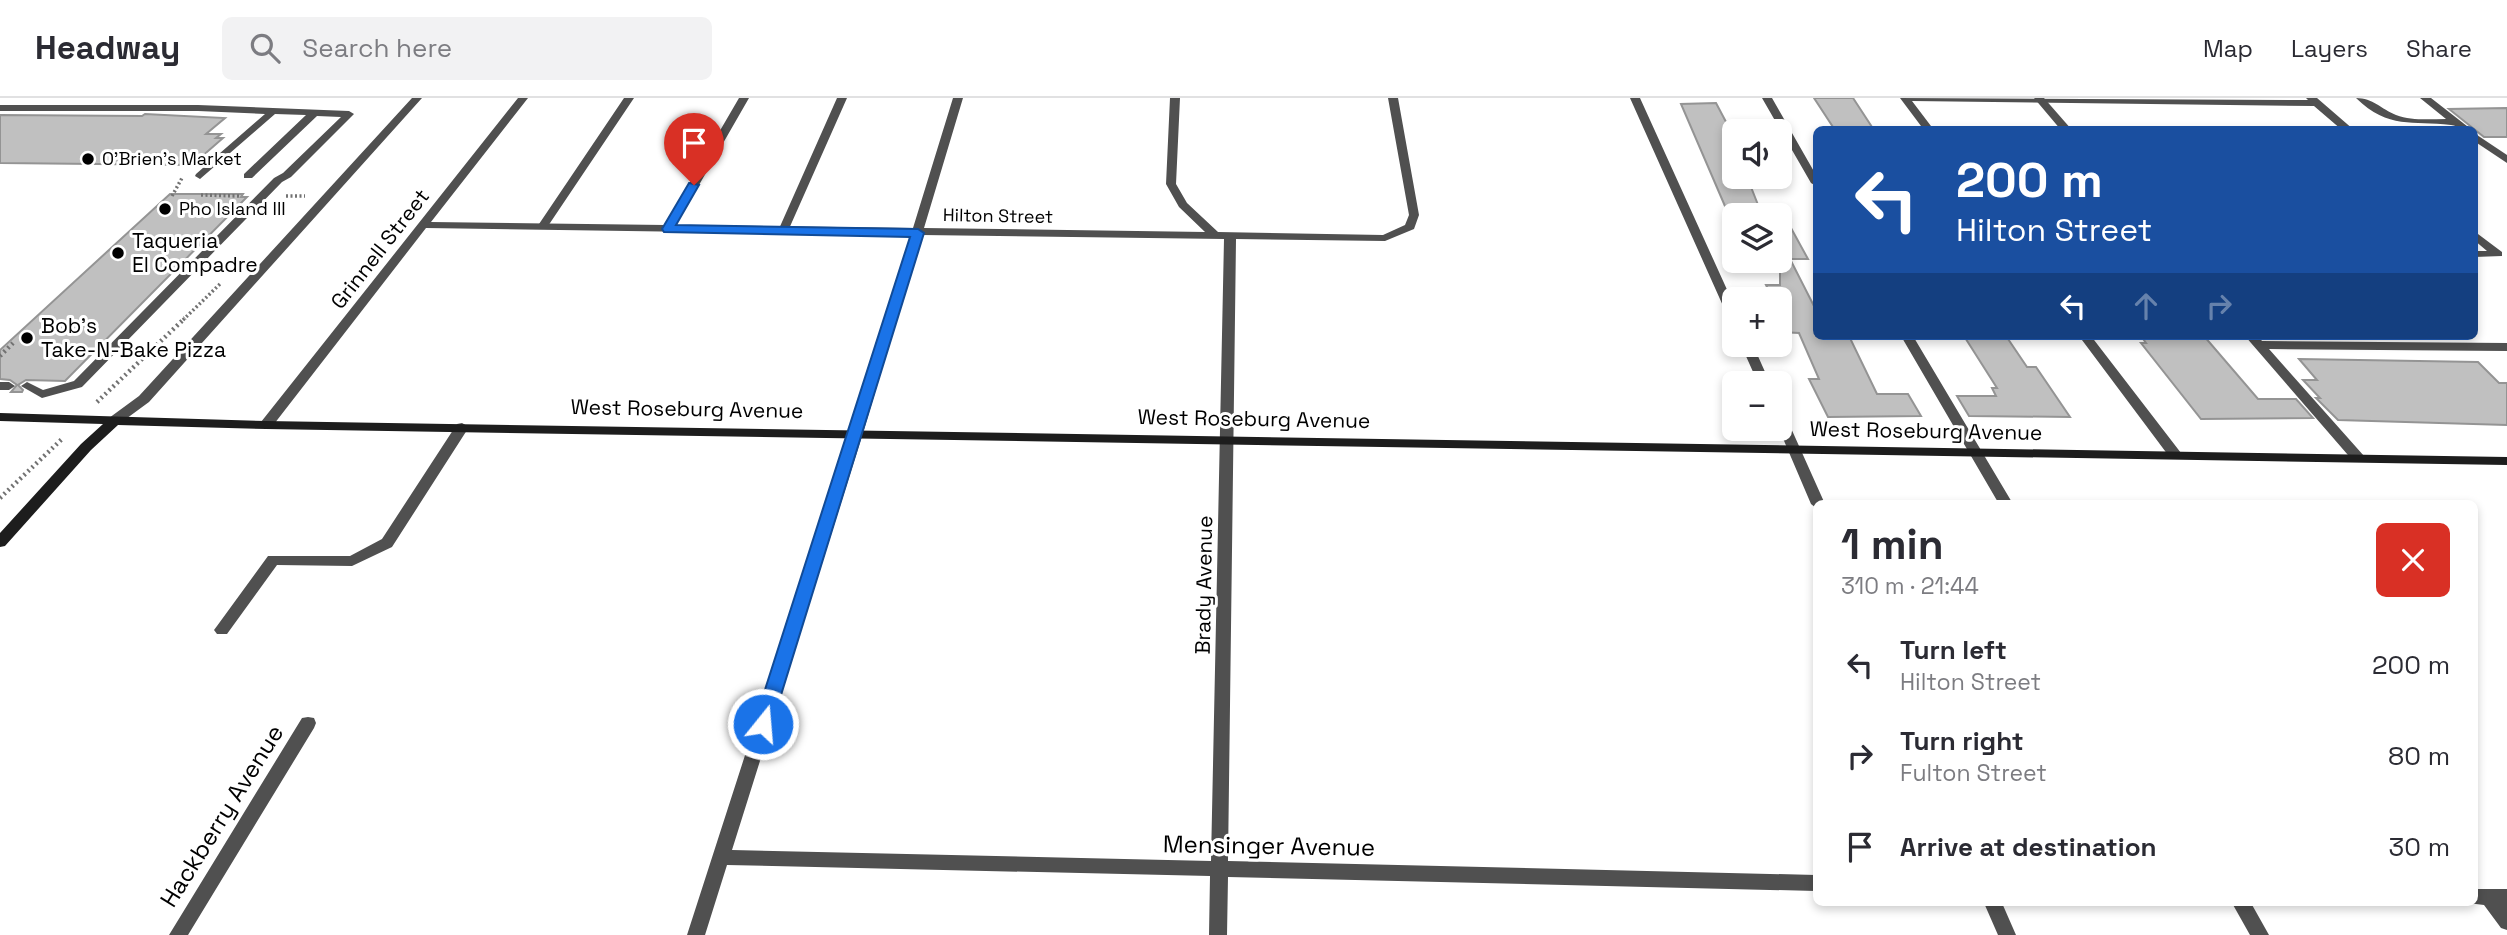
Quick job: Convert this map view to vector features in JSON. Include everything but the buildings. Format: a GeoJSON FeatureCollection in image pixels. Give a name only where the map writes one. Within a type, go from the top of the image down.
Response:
{"type":"FeatureCollection","features":[{"type":"Feature","properties":{"kind":"street"},"geometry":{"type":"LineString","coordinates":[[0,542],[86,447],[114,421],[144,399],[417,98]]}},
{"type":"Feature","properties":{"kind":"street","name":"Grinnell Street"},"geometry":{"type":"LineString","coordinates":[[266,425],[523,98]]}},
{"type":"Feature","properties":{"kind":"street"},"geometry":{"type":"LineString","coordinates":[[542,227],[629,98]]}},
{"type":"Feature","properties":{"kind":"street"},"geometry":{"type":"LineString","coordinates":[[668,229],[744,98]]}},
{"type":"Feature","properties":{"kind":"street"},"geometry":{"type":"LineString","coordinates":[[783,231],[842,98]]}},
{"type":"Feature","properties":{"kind":"street"},"geometry":{"type":"LineString","coordinates":[[696,935],[856,433],[958,98]]}},
{"type":"Feature","properties":{"kind":"street"},"geometry":{"type":"LineString","coordinates":[[1175,98],[1171,184],[1183,205],[1222,236]]}},
{"type":"Feature","properties":{"kind":"street","name":"Hilton Street"},"geometry":{"type":"LineString","coordinates":[[423,225],[1375,238],[1404,231],[1413,223],[1393,98]]}},
{"type":"Feature","properties":{"kind":"street"},"geometry":{"type":"LineString","coordinates":[[1635,98],[1722,290]]}},
{"type":"Feature","properties":{"kind":"street"},"geometry":{"type":"LineString","coordinates":[[1767,98],[1813,178]]}},
{"type":"Feature","properties":{"kind":"street"},"geometry":{"type":"LineString","coordinates":[[1905,98],[2314,100],[2344,126]]}},
{"type":"Feature","properties":{"kind":"street"},"geometry":{"type":"LineString","coordinates":[[1905,98],[1926,126]]}},
{"type":"Feature","properties":{"kind":"street"},"geometry":{"type":"LineString","coordinates":[[2361,98],[2379,113],[2400,121],[2457,122]]}},
{"type":"Feature","properties":{"kind":"street"},"geometry":{"type":"LineString","coordinates":[[2425,98],[2462,126]]}},
{"type":"Feature","properties":{"kind":"street"},"geometry":{"type":"LineString","coordinates":[[2040,99],[2064,126]]}},
{"type":"Feature","properties":{"kind":"street"},"geometry":{"type":"LineString","coordinates":[[0,108],[198,108],[349,114],[287,175],[278,180],[78,384],[41,394],[27,386]]}},
{"type":"Feature","properties":{"kind":"street"},"geometry":{"type":"LineString","coordinates":[[200,176],[271,113]]}},
{"type":"Feature","properties":{"kind":"street"},"geometry":{"type":"LineString","coordinates":[[248,176],[314,113]]}},
{"type":"Feature","properties":{"kind":"street"},"geometry":{"type":"LineString","coordinates":[[2478,139],[2507,160]]}},
{"type":"Feature","properties":{"kind":"street","name":"Brady Avenue"},"geometry":{"type":"LineString","coordinates":[[1218,935],[1228,440],[1222,236]]}},
{"type":"Feature","properties":{"kind":"street"},"geometry":{"type":"LineString","coordinates":[[2478,237],[2498,254],[2478,254]]}},
{"type":"Feature","properties":{"kind":"street"},"geometry":{"type":"LineString","coordinates":[[1909,340],[2005,500]]}},
{"type":"Feature","properties":{"kind":"street"},"geometry":{"type":"LineString","coordinates":[[2088,340],[2176,456]]}},
{"type":"Feature","properties":{"kind":"street"},"geometry":{"type":"LineString","coordinates":[[2255,340],[2507,347]]}},
{"type":"Feature","properties":{"kind":"street"},"geometry":{"type":"LineString","coordinates":[[2255,340],[2359,459]]}},
{"type":"Feature","properties":{"kind":"street","name":"West Roseburg Avenue"},"geometry":{"type":"LineString","coordinates":[[0,417],[266,425],[2507,461]]}},
{"type":"Feature","properties":{"kind":"street"},"geometry":{"type":"LineString","coordinates":[[222,630],[273,560],[352,561],[387,543],[462,427]]}},
{"type":"Feature","properties":{"kind":"street"},"geometry":{"type":"LineString","coordinates":[[1790,441],[1816,500]]}},
{"type":"Feature","properties":{"kind":"street","name":"Hackberry Avenue"},"geometry":{"type":"LineString","coordinates":[[178,935],[308,723]]}},
{"type":"Feature","properties":{"kind":"street","name":"Mensinger Avenue"},"geometry":{"type":"LineString","coordinates":[[721,857],[1813,883]]}},
{"type":"Feature","properties":{"kind":"street"},"geometry":{"type":"LineString","coordinates":[[2490,897],[2507,922]]}},
{"type":"Feature","properties":{"kind":"street"},"geometry":{"type":"LineString","coordinates":[[1994,906],[2007,935]]}},
{"type":"Feature","properties":{"kind":"street"},"geometry":{"type":"LineString","coordinates":[[2243,906],[2260,935]]}},
{"type":"Feature","properties":{"kind":"path"},"geometry":{"type":"LineString","coordinates":[[201,195],[226,195]]}},
{"type":"Feature","properties":{"kind":"path"},"geometry":{"type":"LineString","coordinates":[[285,196],[310,195]]}},
{"type":"Feature","properties":{"kind":"path"},"geometry":{"type":"LineString","coordinates":[[0,356],[13,343]]}},
{"type":"Feature","properties":{"kind":"path"},"geometry":{"type":"LineString","coordinates":[[0,498],[62,439]]}},
{"type":"Feature","properties":{"kind":"place","name":"O'Brien's Market"},"geometry":{"type":"Point","coordinates":[88,159]}},
{"type":"Feature","properties":{"kind":"place","name":"Pho Island III"},"geometry":{"type":"Point","coordinates":[165,209]}},
{"type":"Feature","properties":{"kind":"place","name":"Taqueria El Compadre"},"geometry":{"type":"Point","coordinates":[118,253]}},
{"type":"Feature","properties":{"kind":"place","name":"Bob's Take-N-Bake Pizza"},"geometry":{"type":"Point","coordinates":[27,338]}},
{"type":"Feature","properties":{"kind":"route"},"geometry":{"type":"LineString","coordinates":[[694,185],[668,229],[918,233],[763,724]]}}]}
